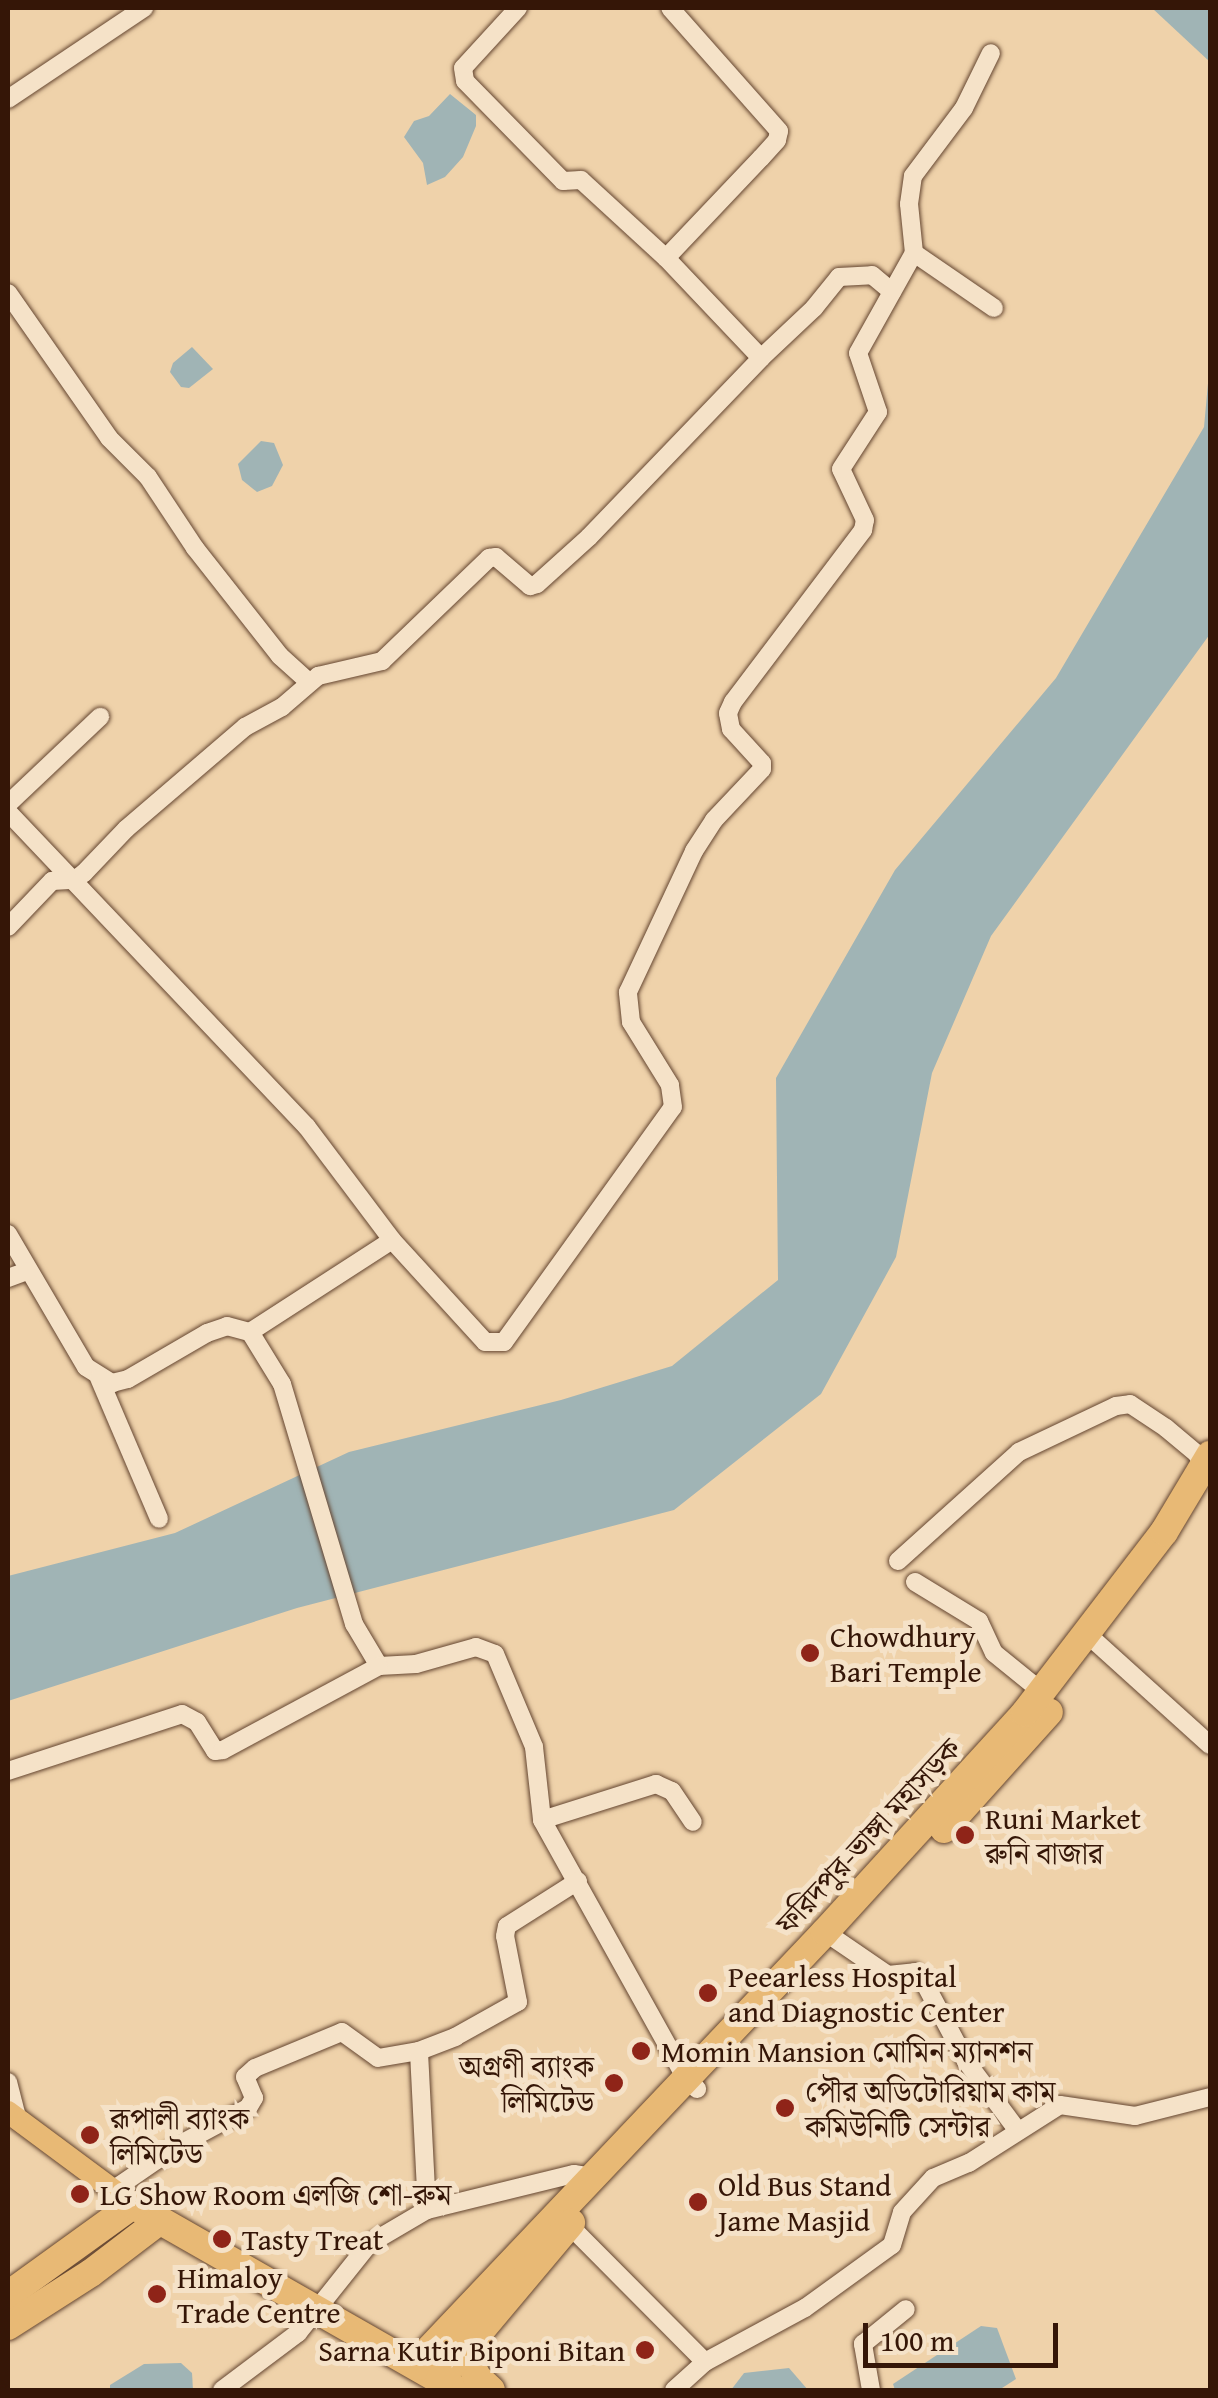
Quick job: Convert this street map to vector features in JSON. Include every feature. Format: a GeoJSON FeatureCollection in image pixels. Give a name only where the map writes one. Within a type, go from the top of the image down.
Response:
{"type":"FeatureCollection","features":[{"type":"Feature","properties":{"kind":"highway","name":"ফরিদপুর-ভাঙ্গা মহাসড়ক"},"geometry":{"type":"LineString","coordinates":[[534,2253],[570,2225],[691,2084],[1018,1735],[1093,1639],[1208,1472]]}},
{"type":"Feature","properties":{"kind":"highway","name":"ফরিদপুর-ভাঙ্গা মহাসড়ক"},"geometry":{"type":"LineString","coordinates":[[1018,1735],[1042,1692],[1093,1639]]}},
{"type":"Feature","properties":{"kind":"highway","name":"ফরিদপুর-ভাঙ্গা মহাসড়ক"},"geometry":{"type":"LineString","coordinates":[[439,2379],[455,2342],[534,2253],[592,2177],[691,2084]]}},
{"type":"Feature","properties":{"kind":"highway"},"geometry":{"type":"LineString","coordinates":[[8,2295],[123,2198],[316,2309],[332,2322],[439,2379]]}},
{"type":"Feature","properties":{"kind":"highway"},"geometry":{"type":"LineString","coordinates":[[8,2326],[91,2273],[159,2220]]}},
{"type":"Feature","properties":{"kind":"highway"},"geometry":{"type":"LineString","coordinates":[[316,2309],[336,2310],[404,2346],[455,2342],[491,2390]]}},
{"type":"Feature","properties":{"kind":"main road"},"geometry":{"type":"LineString","coordinates":[[13,2117],[123,2198]]}},
{"type":"Feature","properties":{"kind":"street"},"geometry":{"type":"LineString","coordinates":[[8,99],[144,8]]}},
{"type":"Feature","properties":{"kind":"street"},"geometry":{"type":"LineString","coordinates":[[518,8],[462,68],[465,81],[563,181],[581,180],[666,258],[762,358]]}},
{"type":"Feature","properties":{"kind":"street"},"geometry":{"type":"LineString","coordinates":[[666,258],[777,140],[778,131],[670,8]]}},
{"type":"Feature","properties":{"kind":"street"},"geometry":{"type":"LineString","coordinates":[[8,812],[307,1128],[392,1240],[485,1342],[504,1342],[672,1107],[670,1085],[631,1022],[628,992],[694,851],[714,820],[762,770],[762,763],[731,729],[728,713],[733,702],[863,530],[865,520],[841,469],[876,421],[876,402],[858,353],[914,253],[909,187],[964,108],[991,52]]}},
{"type":"Feature","properties":{"kind":"street"},"geometry":{"type":"LineString","coordinates":[[914,253],[994,308]]}},
{"type":"Feature","properties":{"kind":"street"},"geometry":{"type":"LineString","coordinates":[[8,927],[52,881],[74,880],[246,726],[282,708],[318,676],[382,661],[489,558],[496,557],[530,586],[537,584],[589,537],[839,278],[872,276],[892,292]]}},
{"type":"Feature","properties":{"kind":"street"},"geometry":{"type":"LineString","coordinates":[[8,292],[109,438],[148,477],[195,548],[280,656],[309,682]]}},
{"type":"Feature","properties":{"kind":"street"},"geometry":{"type":"LineString","coordinates":[[8,804],[100,716]]}},
{"type":"Feature","properties":{"kind":"street"},"geometry":{"type":"LineString","coordinates":[[8,1234],[86,1367],[99,1378],[112,1383],[128,1379],[226,1326],[250,1332],[282,1384],[354,1624],[379,1666]]}},
{"type":"Feature","properties":{"kind":"street"},"geometry":{"type":"LineString","coordinates":[[250,1332],[392,1240]]}},
{"type":"Feature","properties":{"kind":"street"},"geometry":{"type":"LineString","coordinates":[[8,1278],[27,1271]]}},
{"type":"Feature","properties":{"kind":"street"},"geometry":{"type":"LineString","coordinates":[[99,1378],[159,1519]]}},
{"type":"Feature","properties":{"kind":"street"},"geometry":{"type":"LineString","coordinates":[[898,1561],[1018,1452],[1116,1406],[1130,1404],[1166,1428],[1197,1454],[1208,1472]]}},
{"type":"Feature","properties":{"kind":"street"},"geometry":{"type":"LineString","coordinates":[[916,1582],[979,1620],[994,1653],[1042,1692]]}},
{"type":"Feature","properties":{"kind":"street"},"geometry":{"type":"LineString","coordinates":[[1093,1639],[1210,1745]]}},
{"type":"Feature","properties":{"kind":"street"},"geometry":{"type":"LineString","coordinates":[[8,1771],[182,1714],[198,1722],[215,1751],[222,1750],[379,1666],[416,1664],[476,1646],[495,1654],[534,1747],[542,1820],[691,2084]]}},
{"type":"Feature","properties":{"kind":"street"},"geometry":{"type":"LineString","coordinates":[[542,1820],[656,1784],[672,1791],[693,1822]]}},
{"type":"Feature","properties":{"kind":"street"},"geometry":{"type":"LineString","coordinates":[[123,2198],[177,2146],[248,2108],[254,2098],[246,2077],[254,2068],[342,2032],[378,2058],[419,2051],[455,2038],[518,2002],[504,1936],[507,1926],[578,1881]]}},
{"type":"Feature","properties":{"kind":"street"},"geometry":{"type":"LineString","coordinates":[[831,1936],[888,1975],[915,1972],[966,2061],[1018,2131]]}},
{"type":"Feature","properties":{"kind":"street"},"geometry":{"type":"LineString","coordinates":[[419,2051],[427,2210]]}},
{"type":"Feature","properties":{"kind":"street"},"geometry":{"type":"LineString","coordinates":[[8,2082],[13,2117]]}},
{"type":"Feature","properties":{"kind":"street"},"geometry":{"type":"LineString","coordinates":[[674,2390],[704,2362],[805,2308],[879,2256],[892,2245],[902,2212],[914,2194],[933,2178],[969,2164],[1060,2105],[1134,2116],[1210,2097]]}},
{"type":"Feature","properties":{"kind":"street"},"geometry":{"type":"LineString","coordinates":[[222,2390],[275,2354],[369,2244],[427,2210],[574,2174],[592,2177]]}},
{"type":"Feature","properties":{"kind":"street"},"geometry":{"type":"LineString","coordinates":[[570,2225],[704,2362]]}},
{"type":"Feature","properties":{"kind":"street"},"geometry":{"type":"LineString","coordinates":[[871,2390],[863,2344],[906,2309]]}},
{"type":"Feature","properties":{"kind":"shaded area"},"geometry":{"type":"Polygon","coordinates":[[[1152,8],[1210,8],[1210,62],[1152,8]]]}},
{"type":"Feature","properties":{"kind":"shaded area"},"geometry":{"type":"Polygon","coordinates":[[[450,94],[476,115],[476,126],[463,157],[445,177],[427,185],[423,163],[404,137],[414,121],[429,116],[450,94]]]}},
{"type":"Feature","properties":{"kind":"shaded area"},"geometry":{"type":"Polygon","coordinates":[[[192,347],[213,369],[189,388],[181,387],[170,372],[173,363],[192,347]]]}},
{"type":"Feature","properties":{"kind":"shaded area"},"geometry":{"type":"Polygon","coordinates":[[[1210,361],[1210,634],[991,936],[932,1073],[896,1257],[821,1394],[674,1510],[297,1608],[8,1701],[8,1576],[175,1533],[349,1452],[561,1400],[672,1366],[778,1280],[776,1078],[895,870],[1056,678],[1204,427],[1210,361]]]}},
{"type":"Feature","properties":{"kind":"shaded area"},"geometry":{"type":"Polygon","coordinates":[[[261,441],[274,443],[283,465],[272,486],[257,492],[242,480],[238,464],[261,441]]]}},
{"type":"Feature","properties":{"kind":"shaded area"},"geometry":{"type":"Polygon","coordinates":[[[981,2326],[997,2328],[1016,2379],[999,2390],[895,2390],[893,2384],[981,2326]]]}},
{"type":"Feature","properties":{"kind":"shaded area"},"geometry":{"type":"Polygon","coordinates":[[[181,2363],[192,2373],[193,2390],[110,2390],[110,2385],[144,2364],[181,2363]]]}},
{"type":"Feature","properties":{"kind":"shaded area"},"geometry":{"type":"Polygon","coordinates":[[[789,2368],[808,2390],[731,2390],[744,2373],[789,2368]]]}},
{"type":"Feature","properties":{"kind":"place","name":"Chowdhury Bari Temple"},"geometry":{"type":"Point","coordinates":[810,1653]}},
{"type":"Feature","properties":{"kind":"place","name":"Runi Market রুনি বাজার"},"geometry":{"type":"Point","coordinates":[965,1835]}},
{"type":"Feature","properties":{"kind":"place","name":"Peearless Hospital and Diagnostic Center"},"geometry":{"type":"Point","coordinates":[708,1993]}},
{"type":"Feature","properties":{"kind":"place","name":"Momin Mansion মোমিন ম্যানশন"},"geometry":{"type":"Point","coordinates":[641,2051]}},
{"type":"Feature","properties":{"kind":"place","name":"অগ্রণী ব্যাংক লিমিটেড"},"geometry":{"type":"Point","coordinates":[614,2083]}},
{"type":"Feature","properties":{"kind":"place","name":"পৌর অডিটোরিয়াম কাম কমিউনিটি সেন্টার"},"geometry":{"type":"Point","coordinates":[785,2108]}},
{"type":"Feature","properties":{"kind":"place","name":"রূপালী ব্যাংক লিমিটেড"},"geometry":{"type":"Point","coordinates":[90,2135]}},
{"type":"Feature","properties":{"kind":"place","name":"LG Show Room এলজি শো-রুম"},"geometry":{"type":"Point","coordinates":[80,2194]}},
{"type":"Feature","properties":{"kind":"place","name":"Old Bus Stand Jame Masjid"},"geometry":{"type":"Point","coordinates":[698,2202]}},
{"type":"Feature","properties":{"kind":"place","name":"Tasty Treat"},"geometry":{"type":"Point","coordinates":[222,2239]}},
{"type":"Feature","properties":{"kind":"place","name":"Himaloy Trade Centre"},"geometry":{"type":"Point","coordinates":[157,2294]}},
{"type":"Feature","properties":{"kind":"place","name":"Sarna Kutir Biponi Bitan"},"geometry":{"type":"Point","coordinates":[645,2350]}}]}
